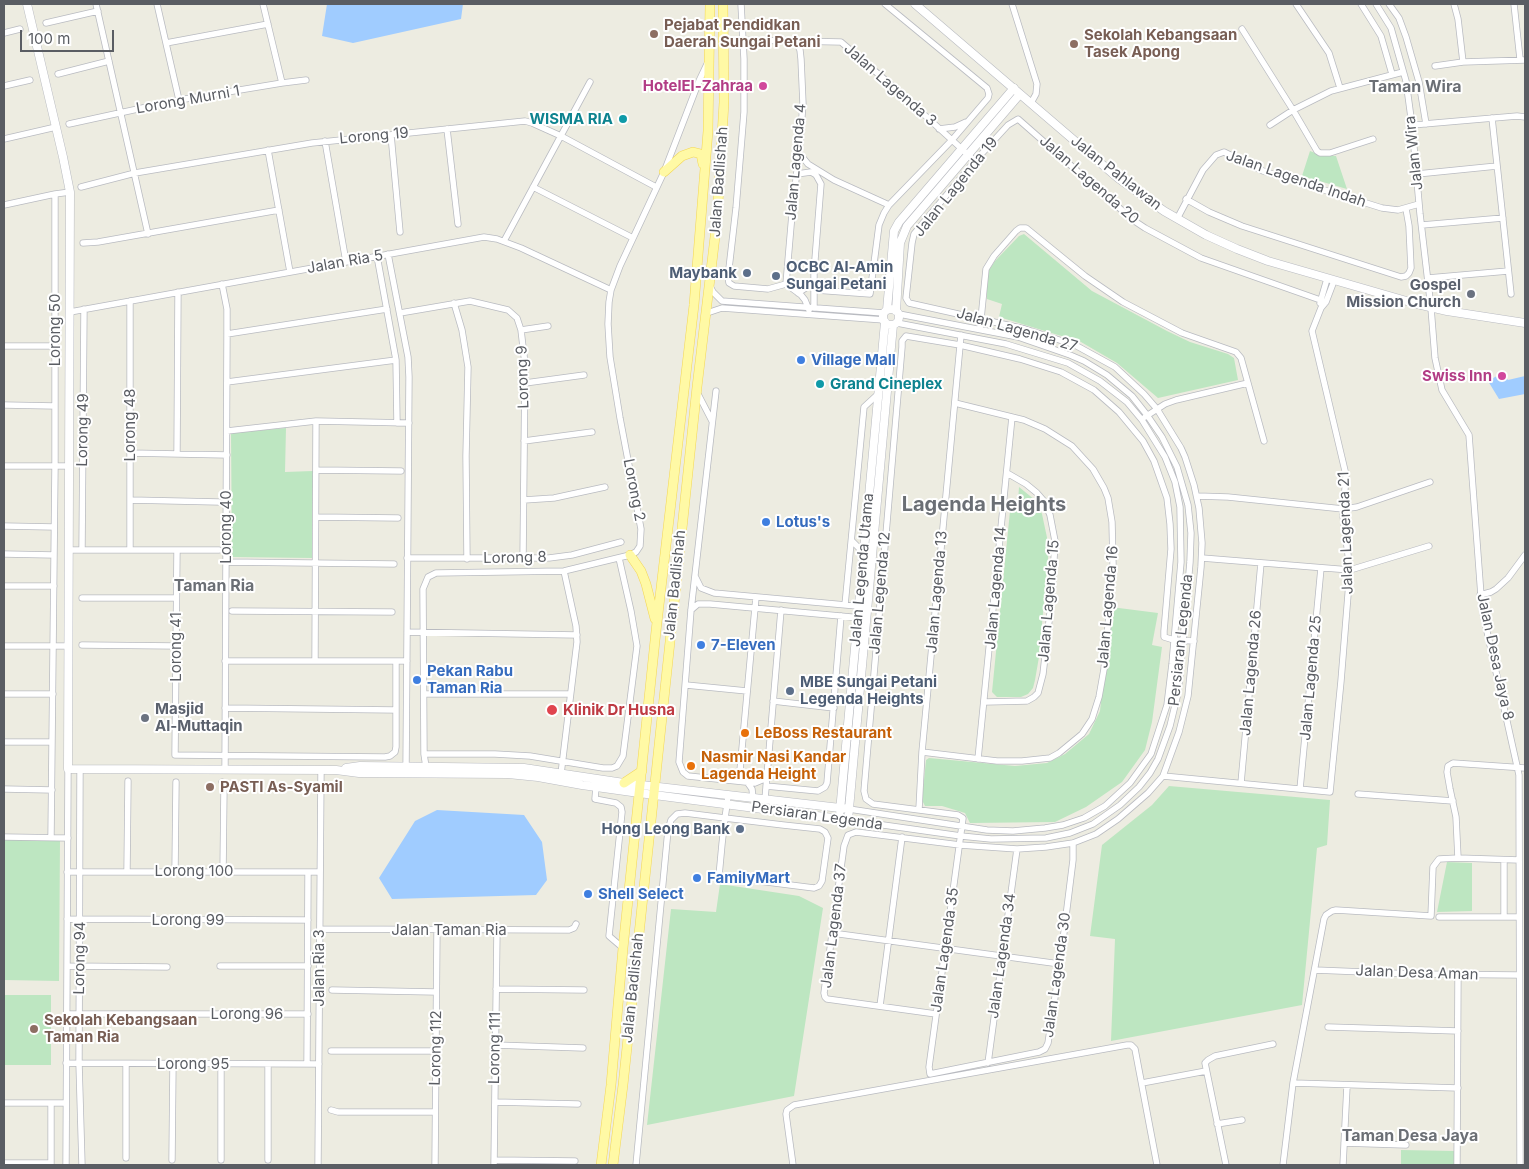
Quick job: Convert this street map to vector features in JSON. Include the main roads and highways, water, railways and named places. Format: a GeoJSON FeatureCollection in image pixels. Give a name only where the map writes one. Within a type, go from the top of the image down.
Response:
{"type":"FeatureCollection","features":[{"type":"Feature","properties":{"kind":"main road","name":"Jalan Badlishah"},"geometry":{"type":"LineString","coordinates":[[600,1165],[611,1084],[623,948],[656,631],[694,305],[710,106],[710,4]]}},
{"type":"Feature","properties":{"kind":"main road","name":"Jalan Badlishah"},"geometry":{"type":"LineString","coordinates":[[613,1165],[718,202],[723,116],[723,4]]}},
{"type":"Feature","properties":{"kind":"main road"},"geometry":{"type":"LineString","coordinates":[[665,168],[688,153],[701,154],[703,159],[704,189]]}},
{"type":"Feature","properties":{"kind":"main road"},"geometry":{"type":"LineString","coordinates":[[630,555],[641,571],[646,584],[654,611],[656,631]]}},
{"type":"Feature","properties":{"kind":"main road"},"geometry":{"type":"LineString","coordinates":[[624,783],[642,771]]}},
{"type":"Feature","properties":{"kind":"water"},"geometry":{"type":"Polygon","coordinates":[[[327,4],[463,4],[461,19],[353,43],[322,36],[327,4]]]}},
{"type":"Feature","properties":{"kind":"water"},"geometry":{"type":"Polygon","coordinates":[[[1502,373],[1508,380],[1525,376],[1525,394],[1499,399],[1488,381],[1502,373]]]}},
{"type":"Feature","properties":{"kind":"water"},"geometry":{"type":"Polygon","coordinates":[[[437,810],[524,815],[542,842],[547,880],[536,895],[392,899],[379,878],[415,821],[437,810]]]}},
{"type":"Feature","properties":{"kind":"place","name":"Pejabat Pendidkan Daerah Sungai Petani"},"geometry":{"type":"Point","coordinates":[654,34]}},
{"type":"Feature","properties":{"kind":"place","name":"Sekolah Kebangsaan Tasek Apong"},"geometry":{"type":"Point","coordinates":[1074,44]}},
{"type":"Feature","properties":{"kind":"place","name":"HotelEl-Zahraa"},"geometry":{"type":"Point","coordinates":[763,86]}},
{"type":"Feature","properties":{"kind":"place","name":"WISMA RIA"},"geometry":{"type":"Point","coordinates":[623,119]}},
{"type":"Feature","properties":{"kind":"place","name":"Maybank"},"geometry":{"type":"Point","coordinates":[747,273]}},
{"type":"Feature","properties":{"kind":"place","name":"OCBC Al-Amin Sungai Petani"},"geometry":{"type":"Point","coordinates":[776,276]}},
{"type":"Feature","properties":{"kind":"place","name":"Gospel Mission Church"},"geometry":{"type":"Point","coordinates":[1471,294]}},
{"type":"Feature","properties":{"kind":"place","name":"Village Mall"},"geometry":{"type":"Point","coordinates":[801,360]}},
{"type":"Feature","properties":{"kind":"place","name":"Swiss Inn"},"geometry":{"type":"Point","coordinates":[1502,376]}},
{"type":"Feature","properties":{"kind":"place","name":"Grand Cineplex"},"geometry":{"type":"Point","coordinates":[820,384]}},
{"type":"Feature","properties":{"kind":"place","name":"Lotus's"},"geometry":{"type":"Point","coordinates":[766,522]}},
{"type":"Feature","properties":{"kind":"place","name":"7-Eleven"},"geometry":{"type":"Point","coordinates":[701,645]}},
{"type":"Feature","properties":{"kind":"place","name":"Pekan Rabu Taman Ria"},"geometry":{"type":"Point","coordinates":[417,680]}},
{"type":"Feature","properties":{"kind":"place","name":"MBE Sungai Petani Legenda Heights"},"geometry":{"type":"Point","coordinates":[790,691]}},
{"type":"Feature","properties":{"kind":"place","name":"Klinik Dr Husna"},"geometry":{"type":"Point","coordinates":[552,710]}},
{"type":"Feature","properties":{"kind":"place","name":"Masjid Al-Muttaqin"},"geometry":{"type":"Point","coordinates":[145,718]}},
{"type":"Feature","properties":{"kind":"place","name":"LeBoss Restaurant"},"geometry":{"type":"Point","coordinates":[745,733]}},
{"type":"Feature","properties":{"kind":"place","name":"Nasmir Nasi Kandar Lagenda Height"},"geometry":{"type":"Point","coordinates":[691,766]}},
{"type":"Feature","properties":{"kind":"place","name":"PASTI As-Syamil"},"geometry":{"type":"Point","coordinates":[210,787]}},
{"type":"Feature","properties":{"kind":"place","name":"Hong Leong Bank"},"geometry":{"type":"Point","coordinates":[740,829]}},
{"type":"Feature","properties":{"kind":"place","name":"FamilyMart"},"geometry":{"type":"Point","coordinates":[697,878]}},
{"type":"Feature","properties":{"kind":"place","name":"Shell Select"},"geometry":{"type":"Point","coordinates":[588,894]}},
{"type":"Feature","properties":{"kind":"place","name":"Sekolah Kebangsaan Taman Ria"},"geometry":{"type":"Point","coordinates":[34,1029]}},
{"type":"Feature","properties":{"kind":"district","name":"Taman Wira"},"geometry":{"type":"Point","coordinates":[1415,87]}},
{"type":"Feature","properties":{"kind":"district","name":"Lagenda Heights"},"geometry":{"type":"Point","coordinates":[984,505]}},
{"type":"Feature","properties":{"kind":"district","name":"Taman Ria"},"geometry":{"type":"Point","coordinates":[214,586]}},
{"type":"Feature","properties":{"kind":"district","name":"Taman Desa Jaya"},"geometry":{"type":"Point","coordinates":[1410,1136]}}]}
